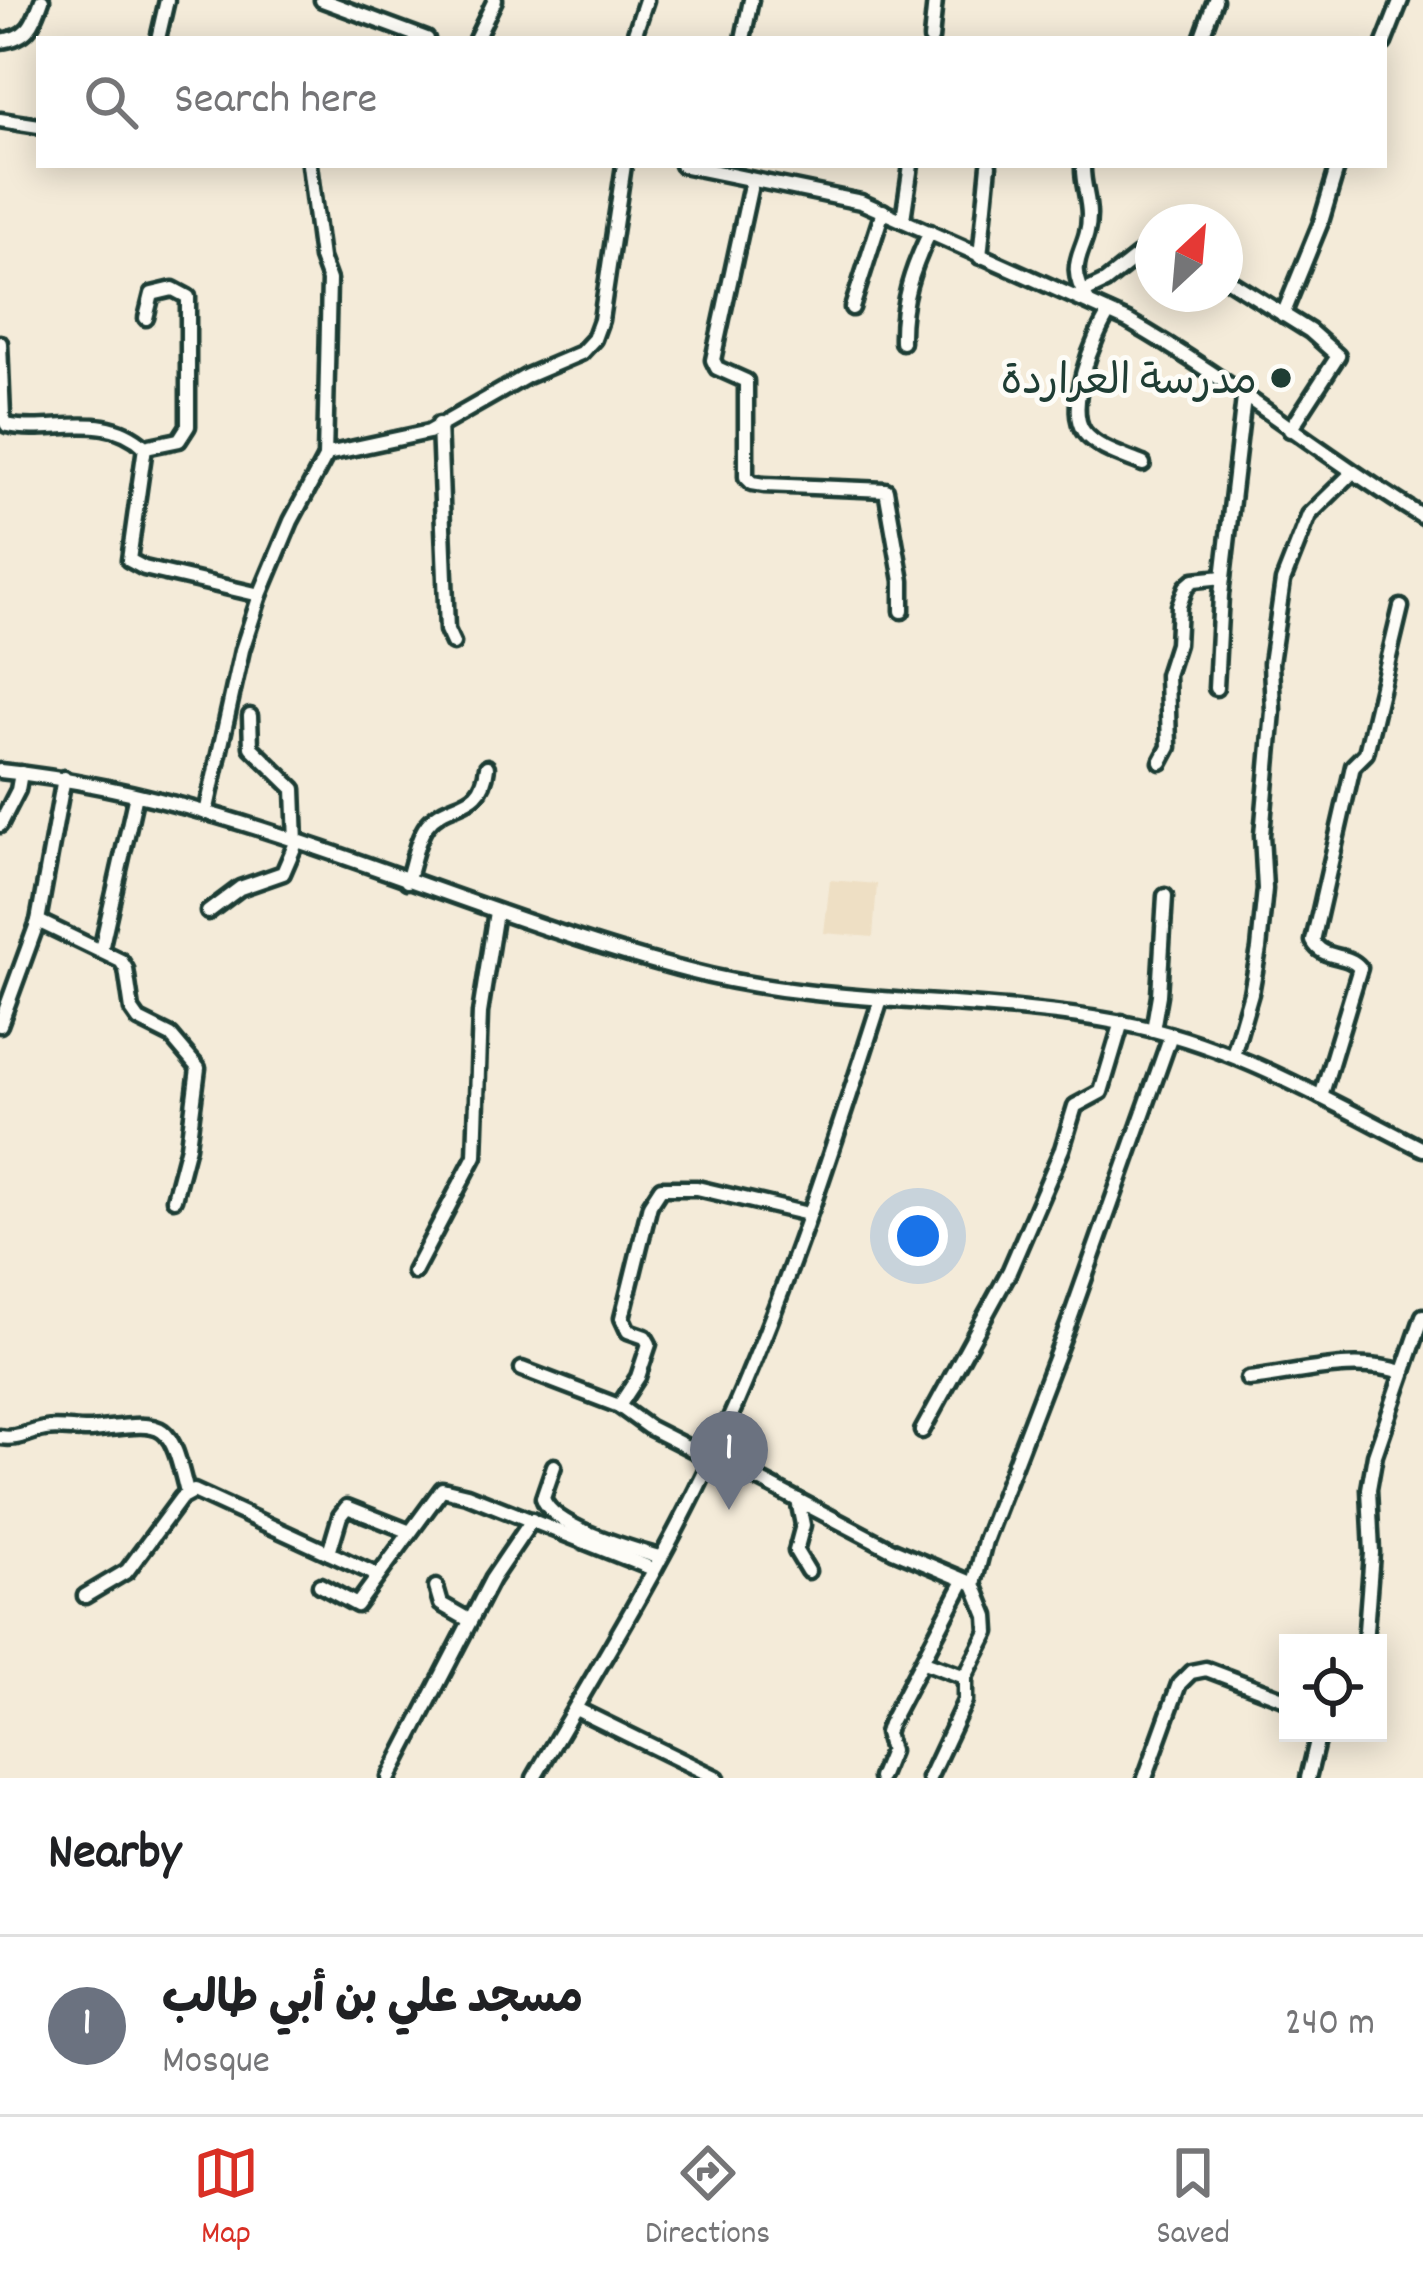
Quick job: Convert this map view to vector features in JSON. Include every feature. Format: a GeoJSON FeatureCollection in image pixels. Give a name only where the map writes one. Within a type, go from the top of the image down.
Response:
{"type":"FeatureCollection","features":[{"type":"Feature","properties":{"kind":"street"},"geometry":{"type":"LineString","coordinates":[[0,40],[20,38],[27,32],[42,0]]}},
{"type":"Feature","properties":{"kind":"street"},"geometry":{"type":"LineString","coordinates":[[159,36],[166,0]]}},
{"type":"Feature","properties":{"kind":"street"},"geometry":{"type":"LineString","coordinates":[[322,0],[419,36]]}},
{"type":"Feature","properties":{"kind":"street"},"geometry":{"type":"LineString","coordinates":[[477,36],[495,0]]}},
{"type":"Feature","properties":{"kind":"street"},"geometry":{"type":"LineString","coordinates":[[634,36],[646,0]]}},
{"type":"Feature","properties":{"kind":"street"},"geometry":{"type":"LineString","coordinates":[[744,36],[752,0]]}},
{"type":"Feature","properties":{"kind":"street"},"geometry":{"type":"LineString","coordinates":[[931,36],[935,0]]}},
{"type":"Feature","properties":{"kind":"street"},"geometry":{"type":"LineString","coordinates":[[1202,36],[1215,0]]}},
{"type":"Feature","properties":{"kind":"street"},"geometry":{"type":"LineString","coordinates":[[1387,36],[1401,0]]}},
{"type":"Feature","properties":{"kind":"street"},"geometry":{"type":"LineString","coordinates":[[0,120],[36,126]]}},
{"type":"Feature","properties":{"kind":"street"},"geometry":{"type":"LineString","coordinates":[[309,168],[328,280],[325,458]]}},
{"type":"Feature","properties":{"kind":"street"},"geometry":{"type":"LineString","coordinates":[[206,813],[242,650],[260,595],[291,521],[325,458],[334,451],[429,432],[527,376],[581,352],[594,339],[601,320],[624,168]]}},
{"type":"Feature","properties":{"kind":"street"},"geometry":{"type":"LineString","coordinates":[[698,168],[831,194],[883,211],[980,257],[1086,298],[1166,343],[1351,474],[1423,517]]}},
{"type":"Feature","properties":{"kind":"street"},"geometry":{"type":"LineString","coordinates":[[903,219],[911,168]]}},
{"type":"Feature","properties":{"kind":"street"},"geometry":{"type":"LineString","coordinates":[[980,257],[989,168]]}},
{"type":"Feature","properties":{"kind":"street"},"geometry":{"type":"LineString","coordinates":[[1083,168],[1089,216],[1075,274],[1086,298]]}},
{"type":"Feature","properties":{"kind":"street"},"geometry":{"type":"LineString","coordinates":[[1283,315],[1337,168]]}},
{"type":"Feature","properties":{"kind":"street"},"geometry":{"type":"LineString","coordinates":[[752,180],[713,360],[717,368],[746,381],[746,477],[764,485],[886,490],[902,581],[902,610]]}},
{"type":"Feature","properties":{"kind":"street"},"geometry":{"type":"LineString","coordinates":[[851,308],[883,211]]}},
{"type":"Feature","properties":{"kind":"street"},"geometry":{"type":"LineString","coordinates":[[902,343],[901,311],[930,232]]}},
{"type":"Feature","properties":{"kind":"street"},"geometry":{"type":"LineString","coordinates":[[1086,298],[1135,258]]}},
{"type":"Feature","properties":{"kind":"street"},"geometry":{"type":"LineString","coordinates":[[0,344],[7,425],[104,428],[130,436],[145,447],[179,440],[188,426],[188,297],[173,289],[152,294],[146,318]]}},
{"type":"Feature","properties":{"kind":"street"},"geometry":{"type":"LineString","coordinates":[[1243,289],[1328,344],[1338,356],[1290,430]]}},
{"type":"Feature","properties":{"kind":"street"},"geometry":{"type":"LineString","coordinates":[[1109,313],[1093,342],[1078,421],[1088,437],[1143,464]]}},
{"type":"Feature","properties":{"kind":"street"},"geometry":{"type":"LineString","coordinates":[[1216,688],[1223,578],[1244,398]]}},
{"type":"Feature","properties":{"kind":"street"},"geometry":{"type":"LineString","coordinates":[[439,424],[447,630],[453,643]]}},
{"type":"Feature","properties":{"kind":"street"},"geometry":{"type":"LineString","coordinates":[[145,447],[129,560],[144,568],[260,595]]}},
{"type":"Feature","properties":{"kind":"street"},"geometry":{"type":"LineString","coordinates":[[1233,1055],[1259,949],[1265,890],[1262,835],[1274,701],[1271,663],[1283,581],[1309,515],[1351,474]]}},
{"type":"Feature","properties":{"kind":"street"},"geometry":{"type":"LineString","coordinates":[[1161,762],[1169,746],[1167,675],[1177,644],[1182,595],[1194,580],[1223,578]]}},
{"type":"Feature","properties":{"kind":"street"},"geometry":{"type":"LineString","coordinates":[[1321,1097],[1360,968],[1348,959],[1323,953],[1313,941],[1353,766],[1366,753],[1401,608]]}},
{"type":"Feature","properties":{"kind":"street"},"geometry":{"type":"LineString","coordinates":[[208,912],[240,888],[284,873],[296,843],[293,789],[251,747],[250,716]]}},
{"type":"Feature","properties":{"kind":"street"},"geometry":{"type":"LineString","coordinates":[[407,881],[427,826],[447,809],[475,798],[486,781],[487,767]]}},
{"type":"Feature","properties":{"kind":"street"},"geometry":{"type":"LineString","coordinates":[[0,771],[64,778],[206,813],[641,959],[735,983],[880,1002],[1122,1022],[1153,1030],[1233,1055],[1423,1149]]}},
{"type":"Feature","properties":{"kind":"street"},"geometry":{"type":"LineString","coordinates":[[0,825],[21,773]]}},
{"type":"Feature","properties":{"kind":"street"},"geometry":{"type":"LineString","coordinates":[[0,1025],[38,921],[64,778]]}},
{"type":"Feature","properties":{"kind":"street"},"geometry":{"type":"LineString","coordinates":[[101,950],[136,795]]}},
{"type":"Feature","properties":{"kind":"street"},"geometry":{"type":"LineString","coordinates":[[1153,1030],[1166,896]]}},
{"type":"Feature","properties":{"kind":"street"},"geometry":{"type":"LineString","coordinates":[[414,1272],[475,1156],[480,1013],[496,912]]}},
{"type":"Feature","properties":{"kind":"street"},"geometry":{"type":"LineString","coordinates":[[38,921],[121,961],[128,1000],[139,1020],[171,1036],[198,1068],[188,1146],[174,1199]]}},
{"type":"Feature","properties":{"kind":"street"},"geometry":{"type":"LineString","coordinates":[[534,1778],[656,1563],[740,1397],[880,1002]]}},
{"type":"Feature","properties":{"kind":"street"},"geometry":{"type":"LineString","coordinates":[[922,1431],[1009,1272],[1062,1149],[1075,1106],[1101,1092],[1122,1022]]}},
{"type":"Feature","properties":{"kind":"street"},"geometry":{"type":"LineString","coordinates":[[880,1778],[891,1751],[886,1733],[889,1724],[969,1582],[986,1541],[1171,1035]]}},
{"type":"Feature","properties":{"kind":"street"},"geometry":{"type":"LineString","coordinates":[[620,1406],[650,1345],[645,1337],[628,1331],[622,1318],[650,1205],[661,1188],[698,1188],[808,1214]]}},
{"type":"Feature","properties":{"kind":"street"},"geometry":{"type":"LineString","coordinates":[[1365,1634],[1372,1552],[1369,1489],[1383,1427],[1423,1316]]}},
{"type":"Feature","properties":{"kind":"street"},"geometry":{"type":"LineString","coordinates":[[1248,1379],[1341,1364],[1402,1372]]}},
{"type":"Feature","properties":{"kind":"street"},"geometry":{"type":"LineString","coordinates":[[522,1369],[620,1406],[648,1427],[892,1550],[969,1582],[988,1628],[978,1658],[965,1677],[964,1700],[929,1778]]}},
{"type":"Feature","properties":{"kind":"street"},"geometry":{"type":"LineString","coordinates":[[0,1437],[20,1438],[48,1428],[95,1430],[123,1424],[156,1429],[173,1440],[187,1493],[127,1571],[85,1596]]}},
{"type":"Feature","properties":{"kind":"street"},"geometry":{"type":"LineString","coordinates":[[554,1466],[543,1498],[548,1510],[656,1563]]}},
{"type":"Feature","properties":{"kind":"street"},"geometry":{"type":"LineString","coordinates":[[320,1585],[356,1605],[442,1489],[656,1563]]}},
{"type":"Feature","properties":{"kind":"street"},"geometry":{"type":"LineString","coordinates":[[187,1493],[209,1496],[377,1575]]}},
{"type":"Feature","properties":{"kind":"street"},"geometry":{"type":"LineString","coordinates":[[798,1500],[803,1520],[796,1551],[808,1571]]}},
{"type":"Feature","properties":{"kind":"street"},"geometry":{"type":"LineString","coordinates":[[329,1553],[347,1507],[408,1532]]}},
{"type":"Feature","properties":{"kind":"street"},"geometry":{"type":"LineString","coordinates":[[389,1778],[469,1620],[532,1520]]}},
{"type":"Feature","properties":{"kind":"street"},"geometry":{"type":"LineString","coordinates":[[436,1587],[441,1604],[469,1620]]}},
{"type":"Feature","properties":{"kind":"street"},"geometry":{"type":"LineString","coordinates":[[924,1662],[965,1677]]}},
{"type":"Feature","properties":{"kind":"street"},"geometry":{"type":"LineString","coordinates":[[1145,1778],[1179,1684],[1191,1672],[1206,1669],[1279,1697]]}},
{"type":"Feature","properties":{"kind":"street"},"geometry":{"type":"LineString","coordinates":[[576,1709],[717,1778]]}},
{"type":"Feature","properties":{"kind":"street"},"geometry":{"type":"LineString","coordinates":[[1308,1778],[1316,1742]]}},
{"type":"Feature","properties":{"kind":"shaded area"},"geometry":{"type":"Polygon","coordinates":[[[830,880],[877,884],[873,937],[824,933],[830,880]]]}},
{"type":"Feature","properties":{"kind":"place","name":"مدرسة العراردة"},"geometry":{"type":"Point","coordinates":[1281,378]}},
{"type":"Feature","properties":{"kind":"place","name":"مسجد علي بن أبي طالب"},"geometry":{"type":"Point","coordinates":[729,1510]}}]}
